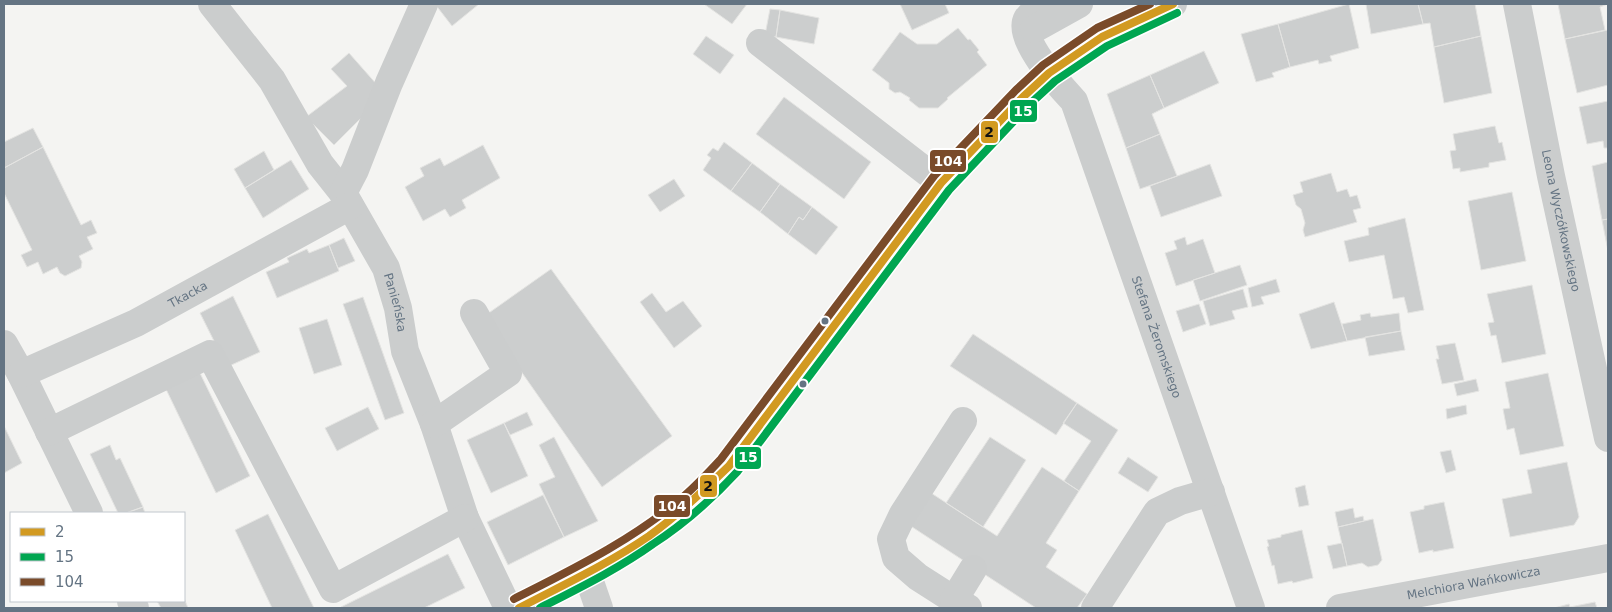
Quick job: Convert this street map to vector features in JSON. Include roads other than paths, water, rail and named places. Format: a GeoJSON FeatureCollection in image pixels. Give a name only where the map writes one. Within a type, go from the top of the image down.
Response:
{"type":"FeatureCollection","features":[{"type":"Feature","properties":{"kind":"street","name":"Panieńska"},"geometry":{"type":"LineString","coordinates":[[212,4],[272,80],[320,164],[346,199],[386,268],[398,308],[405,351],[434,424],[465,518],[508,608]]}},
{"type":"Feature","properties":{"kind":"street"},"geometry":{"type":"LineString","coordinates":[[346,199],[355,170],[389,83],[424,4]]}},
{"type":"Feature","properties":{"kind":"street"},"geometry":{"type":"LineString","coordinates":[[1049,4],[1030,15],[1026,20],[1024,28],[1028,37],[1034,29],[1079,4]]}},
{"type":"Feature","properties":{"kind":"street","name":"Leona Wyczółkowskiego"},"geometry":{"type":"LineString","coordinates":[[1517,4],[1551,176],[1608,433]]}},
{"type":"Feature","properties":{"kind":"street"},"geometry":{"type":"LineString","coordinates":[[519,608],[587,573],[648,536],[690,504],[729,466],[906,228],[942,183],[1023,97],[1049,74],[1102,37],[1155,7]]}},
{"type":"Feature","properties":{"kind":"street","name":"Stefana Żeromskiego"},"geometry":{"type":"LineString","coordinates":[[1028,37],[1049,74],[1074,101],[1251,608]]}},
{"type":"Feature","properties":{"kind":"street"},"geometry":{"type":"LineString","coordinates":[[760,43],[942,183]]}},
{"type":"Feature","properties":{"kind":"street","name":"Tkacka"},"geometry":{"type":"LineString","coordinates":[[21,374],[136,323],[346,199]]}},
{"type":"Feature","properties":{"kind":"street"},"geometry":{"type":"LineString","coordinates":[[434,424],[508,373],[474,312]]}},
{"type":"Feature","properties":{"kind":"street"},"geometry":{"type":"LineString","coordinates":[[4,344],[21,374],[89,512]]}},
{"type":"Feature","properties":{"kind":"street"},"geometry":{"type":"LineString","coordinates":[[50,432],[210,354],[333,589],[465,518]]}},
{"type":"Feature","properties":{"kind":"street"},"geometry":{"type":"LineString","coordinates":[[963,421],[903,514],[891,539],[896,558],[918,577],[961,604],[973,569]]}},
{"type":"Feature","properties":{"kind":"street"},"geometry":{"type":"LineString","coordinates":[[1095,608],[1157,512],[1180,501],[1211,492]]}},
{"type":"Feature","properties":{"kind":"street","name":"Melchiora Wańkowicza"},"geometry":{"type":"LineString","coordinates":[[1340,608],[1608,558]]}},
{"type":"Feature","properties":{"kind":"street"},"geometry":{"type":"LineString","coordinates":[[587,573],[599,608]]}}]}
